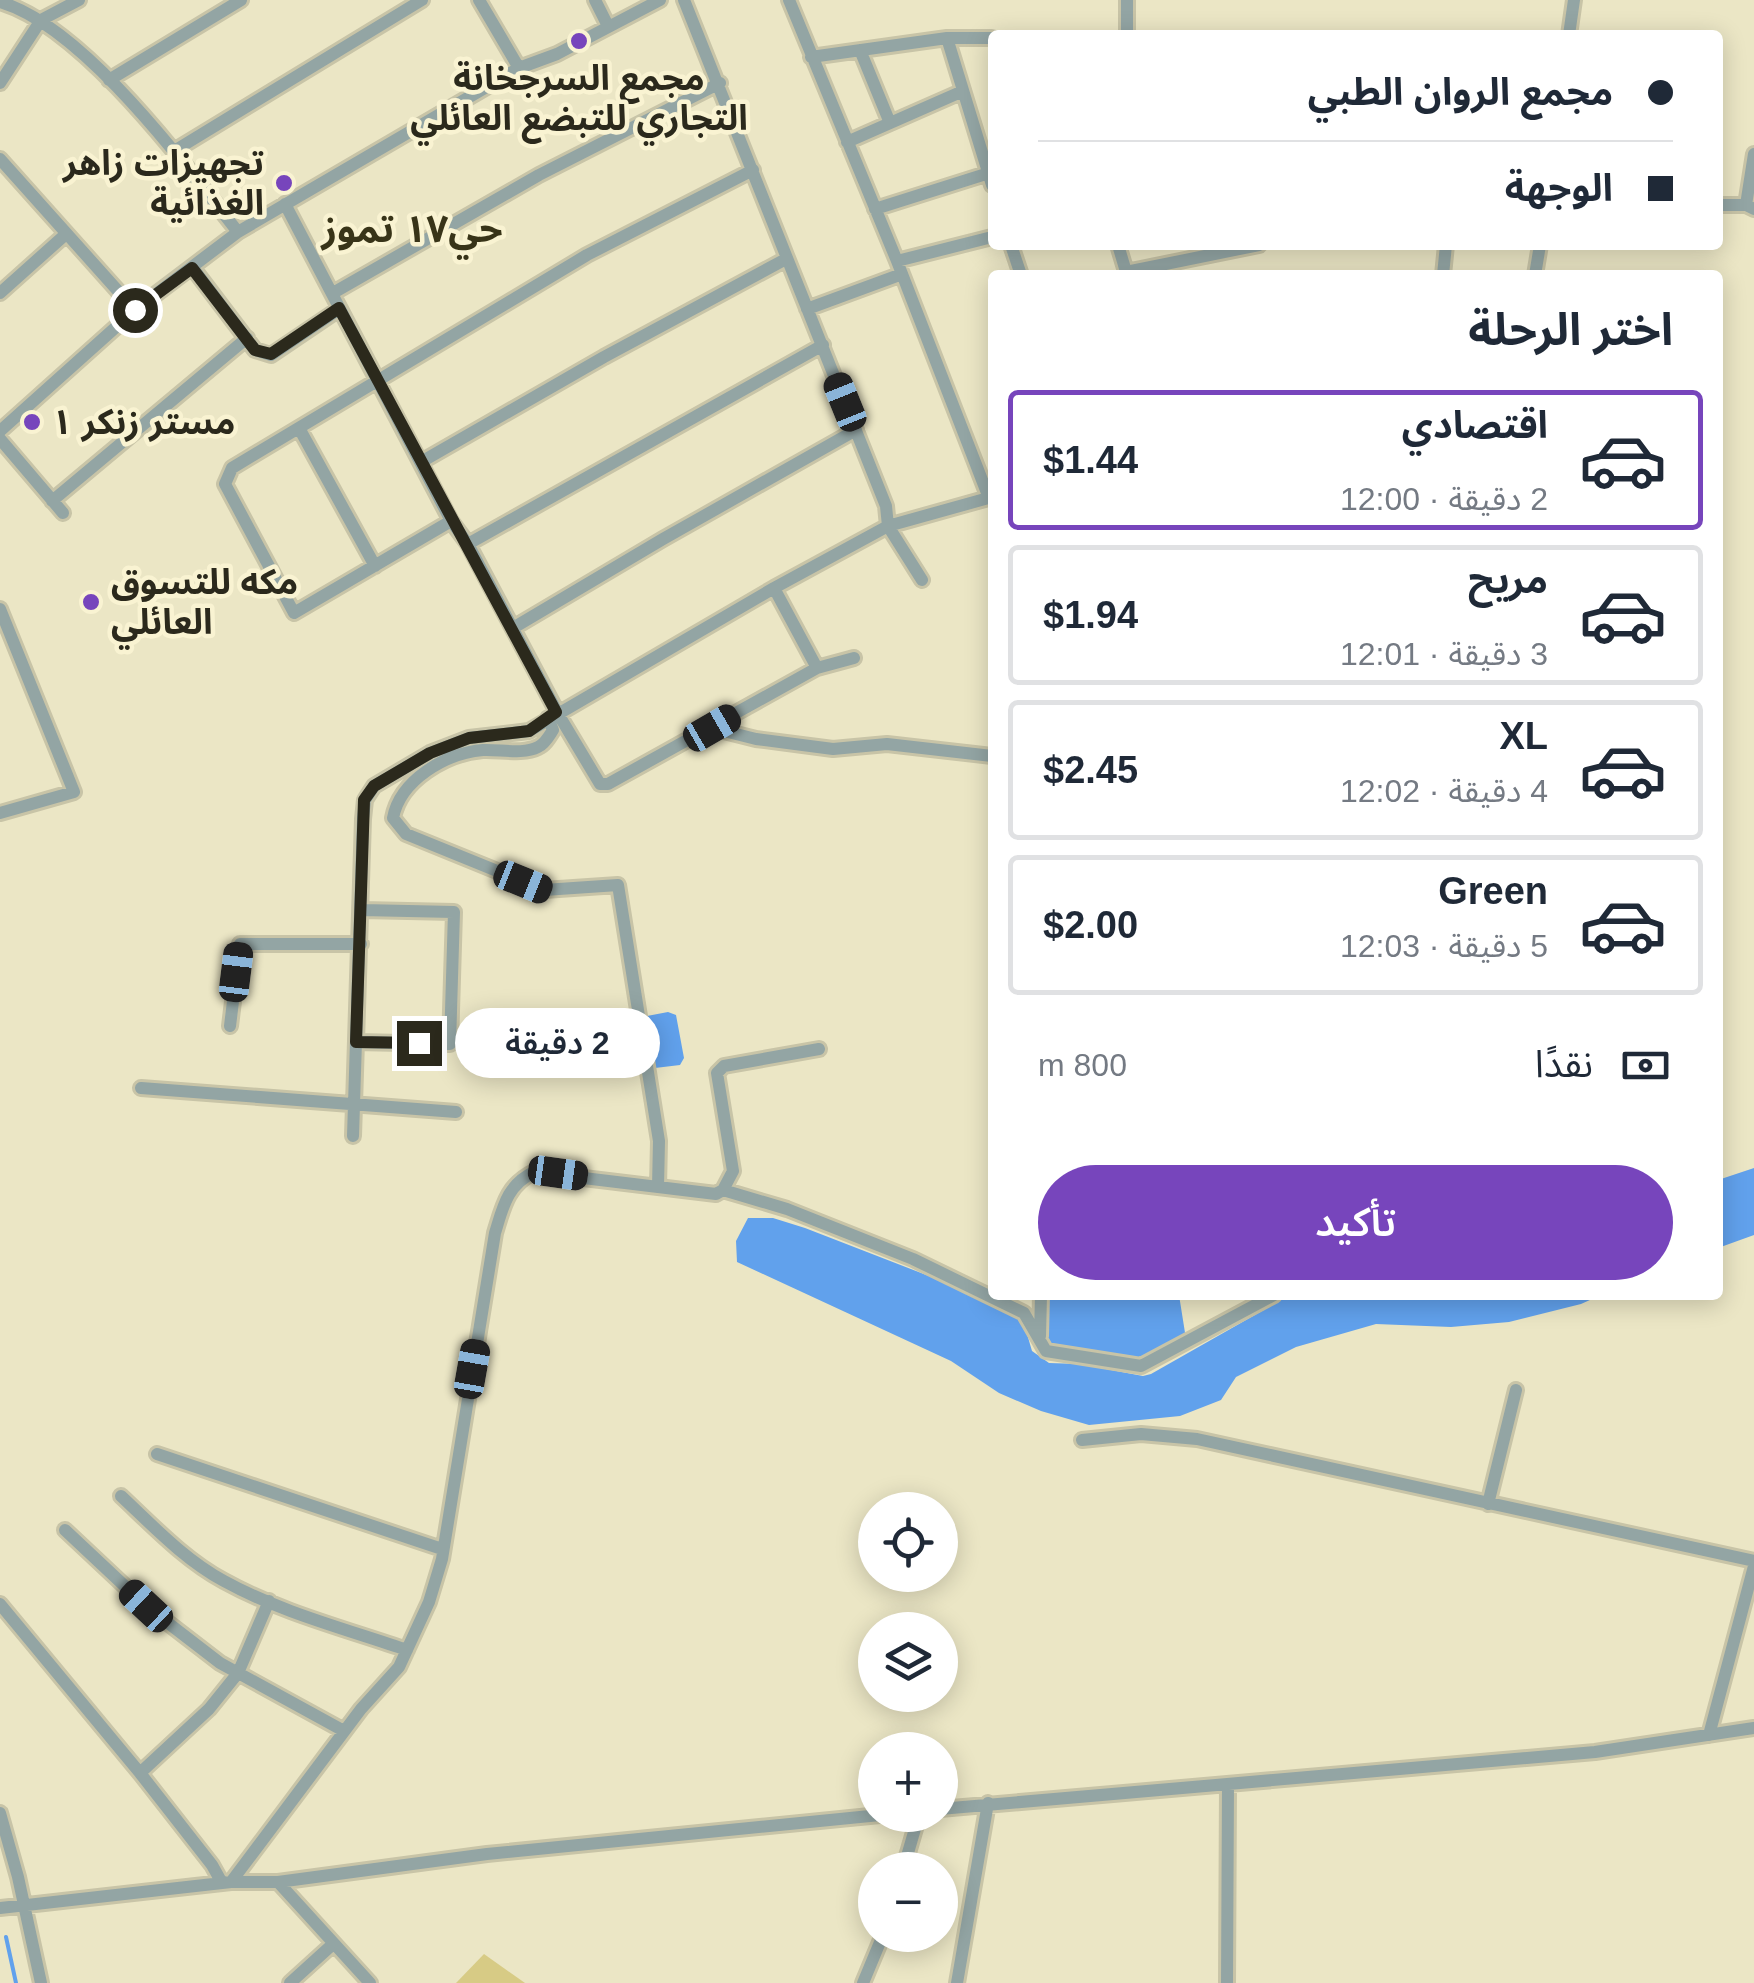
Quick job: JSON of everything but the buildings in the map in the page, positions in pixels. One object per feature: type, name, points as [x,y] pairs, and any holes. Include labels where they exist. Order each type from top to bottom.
[{"type":"street","points":[[0,83],[41,20],[80,0]]},
{"type":"street","points":[[109,80],[241,0]]},
{"type":"street","points":[[174,152],[422,0]]},
{"type":"street","points":[[480,0],[519,68]]},
{"type":"street","points":[[594,0],[608,26]]},
{"type":"street","points":[[0,432],[135,310],[238,232],[519,68],[558,54],[660,0]]},
{"type":"street","points":[[684,0],[886,506],[888,526],[922,580]]},
{"type":"street","points":[[789,0],[988,492]]},
{"type":"street","points":[[1127,0],[1127,30]]},
{"type":"street","points":[[1570,30],[1574,0]]},
{"type":"street","points":[[10,3],[41,20],[109,80],[238,232]]},
{"type":"street","points":[[812,56],[947,38],[988,38]]},
{"type":"street","points":[[947,38],[988,169]]},
{"type":"street","points":[[860,50],[890,123]]},
{"type":"street","points":[[333,293],[539,175],[720,84]]},
{"type":"street","points":[[847,142],[963,90]]},
{"type":"street","points":[[1723,205],[1750,207],[1754,154]]},
{"type":"street","points":[[0,160],[135,310]]},
{"type":"street","points":[[451,520],[298,612],[292,611],[225,484],[232,468],[380,382],[472,322],[587,255],[753,170]]},
{"type":"street","points":[[875,209],[988,180]]},
{"type":"street","points":[[284,204],[451,520],[513,628],[552,715],[600,784],[608,784],[816,668],[854,658]]},
{"type":"street","points":[[0,293],[66,234]]},
{"type":"street","points":[[807,309],[900,268],[988,237]]},
{"type":"street","points":[[1141,270],[1211,250]]},
{"type":"street","points":[[421,462],[604,357],[786,260]]},
{"type":"street","points":[[192,268],[255,350],[271,354],[339,308]]},
{"type":"street","points":[[52,501],[247,338]]},
{"type":"street","points":[[468,544],[822,345]]},
{"type":"street","points":[[299,428],[375,566]]},
{"type":"street","points":[[513,628],[856,430]]},
{"type":"street","points":[[0,439],[63,513]]},
{"type":"street","points":[[353,1136],[364,800],[374,786],[430,753],[469,738],[529,731],[888,526],[988,498]]},
{"type":"street","points":[[774,588],[816,668]]},
{"type":"street","points":[[0,610],[74,792],[0,813]]},
{"type":"street","points":[[552,715],[552,730],[535,749],[480,750],[460,754],[428,770],[406,790],[394,818],[406,834],[544,890],[618,884],[657,1128],[658,1186]]},
{"type":"street","points":[[712,728],[756,739],[833,749],[886,744],[988,756]]},
{"type":"street","points":[[356,1042],[450,1044],[454,912],[362,910]]},
{"type":"street","points":[[230,1026],[240,944],[362,944]]},
{"type":"street","points":[[227,1883],[344,1731],[399,1667],[438,1577],[495,1233],[508,1193],[521,1178],[534,1172],[716,1194],[723,1190],[733,1171],[717,1074],[724,1066],[819,1050]]},
{"type":"street","points":[[141,1088],[456,1112]]},
{"type":"street","points":[[723,1190],[787,1209],[929,1266],[988,1295]]},
{"type":"street","points":[[998,1300],[1030,1319],[1046,1350],[1141,1366],[1265,1300]]},
{"type":"street","points":[[1040,1344],[1041,1300]]},
{"type":"street","points":[[1488,1504],[1516,1390]]},
{"type":"street","points":[[1082,1440],[1141,1434],[1198,1439],[1754,1563],[1710,1735]]},
{"type":"street","points":[[157,1454],[442,1549]]},
{"type":"street","points":[[121,1496],[170,1542],[221,1580],[407,1650]]},
{"type":"street","points":[[65,1530],[146,1606],[220,1663],[344,1731]]},
{"type":"street","points":[[140,1773],[209,1708],[238,1673],[269,1601]]},
{"type":"street","points":[[0,1604],[227,1883]]},
{"type":"street","points":[[958,1807],[1595,1752],[1754,1728]]},
{"type":"street","points":[[1227,1983],[1228,1786]]},
{"type":"street","points":[[957,1983],[988,1803]]},
{"type":"street","points":[[0,1813],[40,1983]]},
{"type":"street","points":[[0,1908],[227,1883],[278,1882],[507,1852],[858,1817]]},
{"type":"street","points":[[278,1882],[370,1983]]},
{"type":"street","points":[[290,1983],[333,1944]]},
{"type":"street","points":[[863,1983],[877,1952]]},
{"type":"shaded area","points":[[484,1954],[525,1983],[456,1983]]},
{"type":"water","points":[[668,1012],[676,1015],[684,1058],[680,1065],[655,1068],[649,1062],[643,1021],[647,1016]]},
{"type":"water","points":[[1754,1168],[1754,1235],[1723,1246],[1723,1178]]},
{"type":"water","points":[[748,1218],[773,1218],[805,1228],[947,1283],[1015,1316],[1025,1327],[1032,1351],[1049,1363],[1079,1364],[1143,1376],[1281,1300],[1590,1300],[1509,1322],[1451,1327],[1376,1324],[1296,1347],[1236,1377],[1221,1400],[1180,1416],[1089,1425],[999,1393],[951,1361],[737,1262],[736,1241]]},
{"type":"water","points":[[1045,1300],[1180,1300],[1186,1339],[1141,1363],[1044,1344]]},
{"type":"waterway","points":[[6,1937],[16,1983]]},
{"type":"place","name":"مجمع السرجخانة التجاري للتبضع العائلي","points":[[579,41]]},
{"type":"place","name":"تجهيزات زاهر الغذائية","points":[[284,183]]},
{"type":"place","name":"مستر زنكر ١","points":[[32,422]]},
{"type":"place","name":"مكه للتسوق العائلي","points":[[91,602]]},
{"type":"district","name":"حي۱۷ تموز","points":[[412,229]]},
{"type":"route","points":[[135,310],[192,268],[255,350],[271,354],[339,308],[556,712],[529,731],[469,738],[430,753],[374,786],[364,800],[356,1042],[419,1043]]}]
